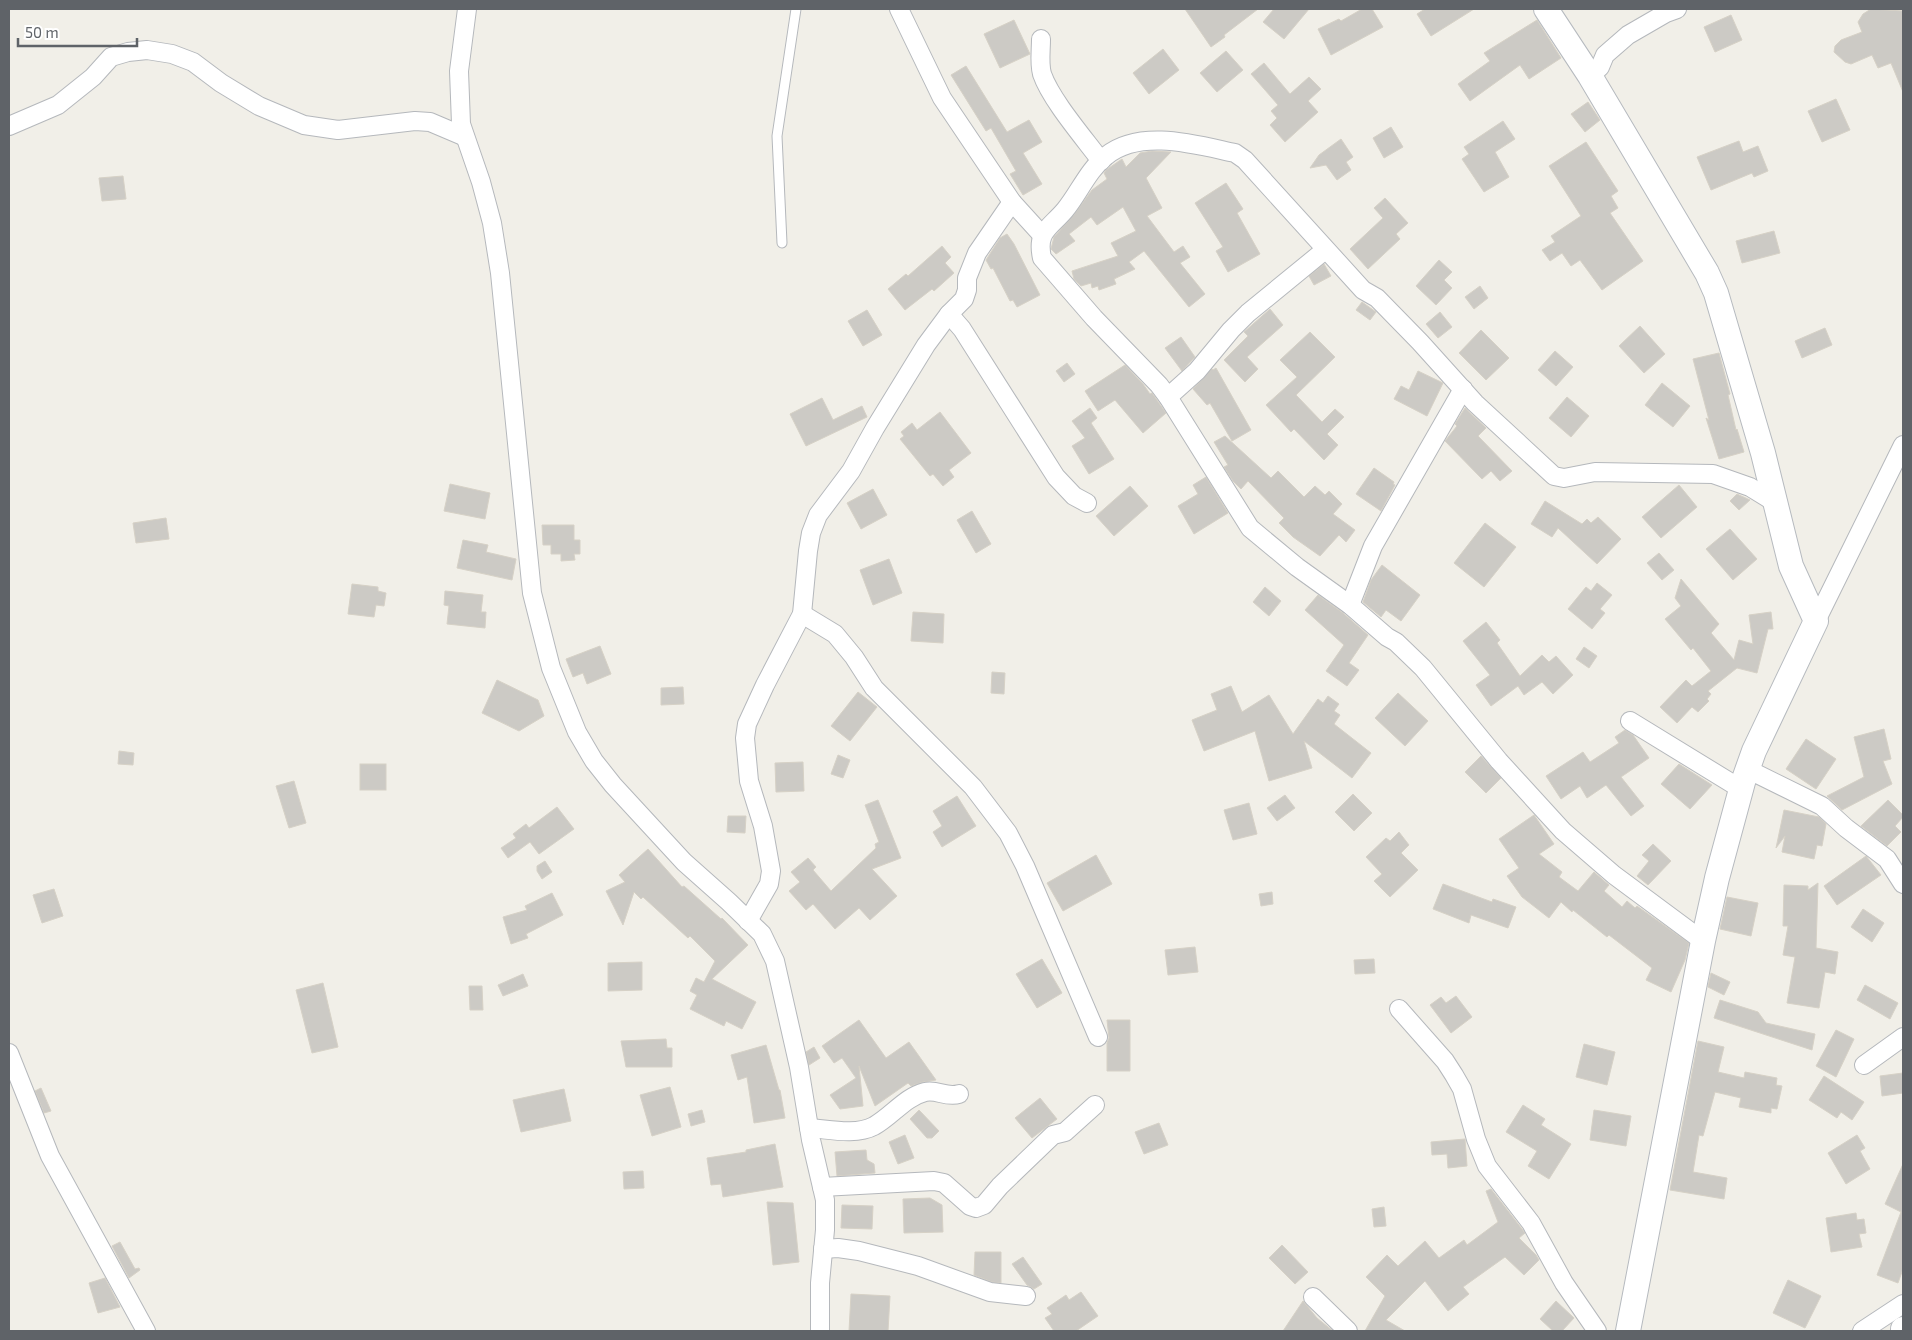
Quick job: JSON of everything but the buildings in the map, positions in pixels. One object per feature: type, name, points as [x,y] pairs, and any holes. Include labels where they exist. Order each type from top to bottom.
[{"type":"street","points":[[467,9],[459,71],[460,124],[481,182],[492,223],[500,273],[532,593],[551,668],[577,732],[594,761],[613,785],[684,862],[762,934],[770,948],[777,968],[799,1067],[808,1128],[825,1200],[820,1282],[820,1331]]},
{"type":"street","points":[[899,9],[942,98],[1012,202],[1042,235]]},
{"type":"street","points":[[1546,9],[1590,76],[1707,273],[1716,293],[1763,453],[1791,566],[1816,621]]},
{"type":"street","points":[[1590,76],[1600,67],[1605,55],[1628,35],[1666,13],[1677,9]]},
{"type":"street","points":[[1041,39],[1040,62],[1042,73],[1049,89],[1101,161]]},
{"type":"street","points":[[9,126],[58,105],[93,77],[111,57],[128,52],[146,50],[172,54],[193,62],[221,83],[259,106],[304,125],[338,130],[415,121],[430,122],[463,136]]},
{"type":"street","points":[[1703,941],[1614,875],[1563,831],[1499,761],[1412,656],[1350,605],[1250,528],[1159,385],[1094,318],[1042,258],[1040,250],[1042,235],[1066,209],[1101,161],[1119,148],[1154,140],[1235,153],[1245,160],[1363,290],[1377,298],[1475,403],[1554,476],[1564,478],[1595,472],[1713,474],[1750,487],[1776,503]]},
{"type":"street","points":[[748,921],[770,884],[771,871],[763,826],[749,781],[745,738],[747,724],[802,614],[811,533],[818,515],[851,471],[926,345],[949,314],[964,299],[967,290],[967,278],[977,253],[1012,202]]},
{"type":"street","points":[[1168,397],[1196,371],[1248,313],[1325,250]]},
{"type":"street","points":[[949,314],[962,329],[1056,477],[1074,496],[1087,503]]},
{"type":"street","points":[[1350,605],[1374,546],[1463,389]]},
{"type":"street","points":[[1628,1331],[1703,941],[1717,878],[1744,779],[1754,751],[1816,621],[1903,446]]},
{"type":"street","points":[[802,614],[835,634],[854,657],[874,688],[973,787],[1008,833],[1025,866],[1098,1036]]},
{"type":"street","points":[[1630,721],[1744,779],[1822,806],[1846,828],[1887,859],[1903,884]]},
{"type":"street","points":[[1399,1010],[1445,1061],[1454,1075],[1462,1089],[1476,1139],[1486,1166],[1532,1223],[1564,1283],[1598,1331]]},
{"type":"street","points":[[1864,1065],[1903,1037]]},
{"type":"street","points":[[9,1053],[50,1156],[146,1331]]},
{"type":"street","points":[[808,1128],[859,1130],[873,1126],[911,1098],[927,1091],[951,1097],[959,1094]]},
{"type":"street","points":[[822,1187],[944,1182],[970,1206],[976,1208],[984,1205],[1000,1186],[1053,1135],[1065,1132],[1095,1105]]},
{"type":"street","points":[[823,1249],[838,1248],[859,1251],[918,1266],[990,1292],[1026,1296]]},
{"type":"street","points":[[1313,1297],[1348,1331]]},
{"type":"street","points":[[1862,1331],[1903,1304]]},
{"type":"lane","points":[[782,243],[777,136],[796,9]]}]
